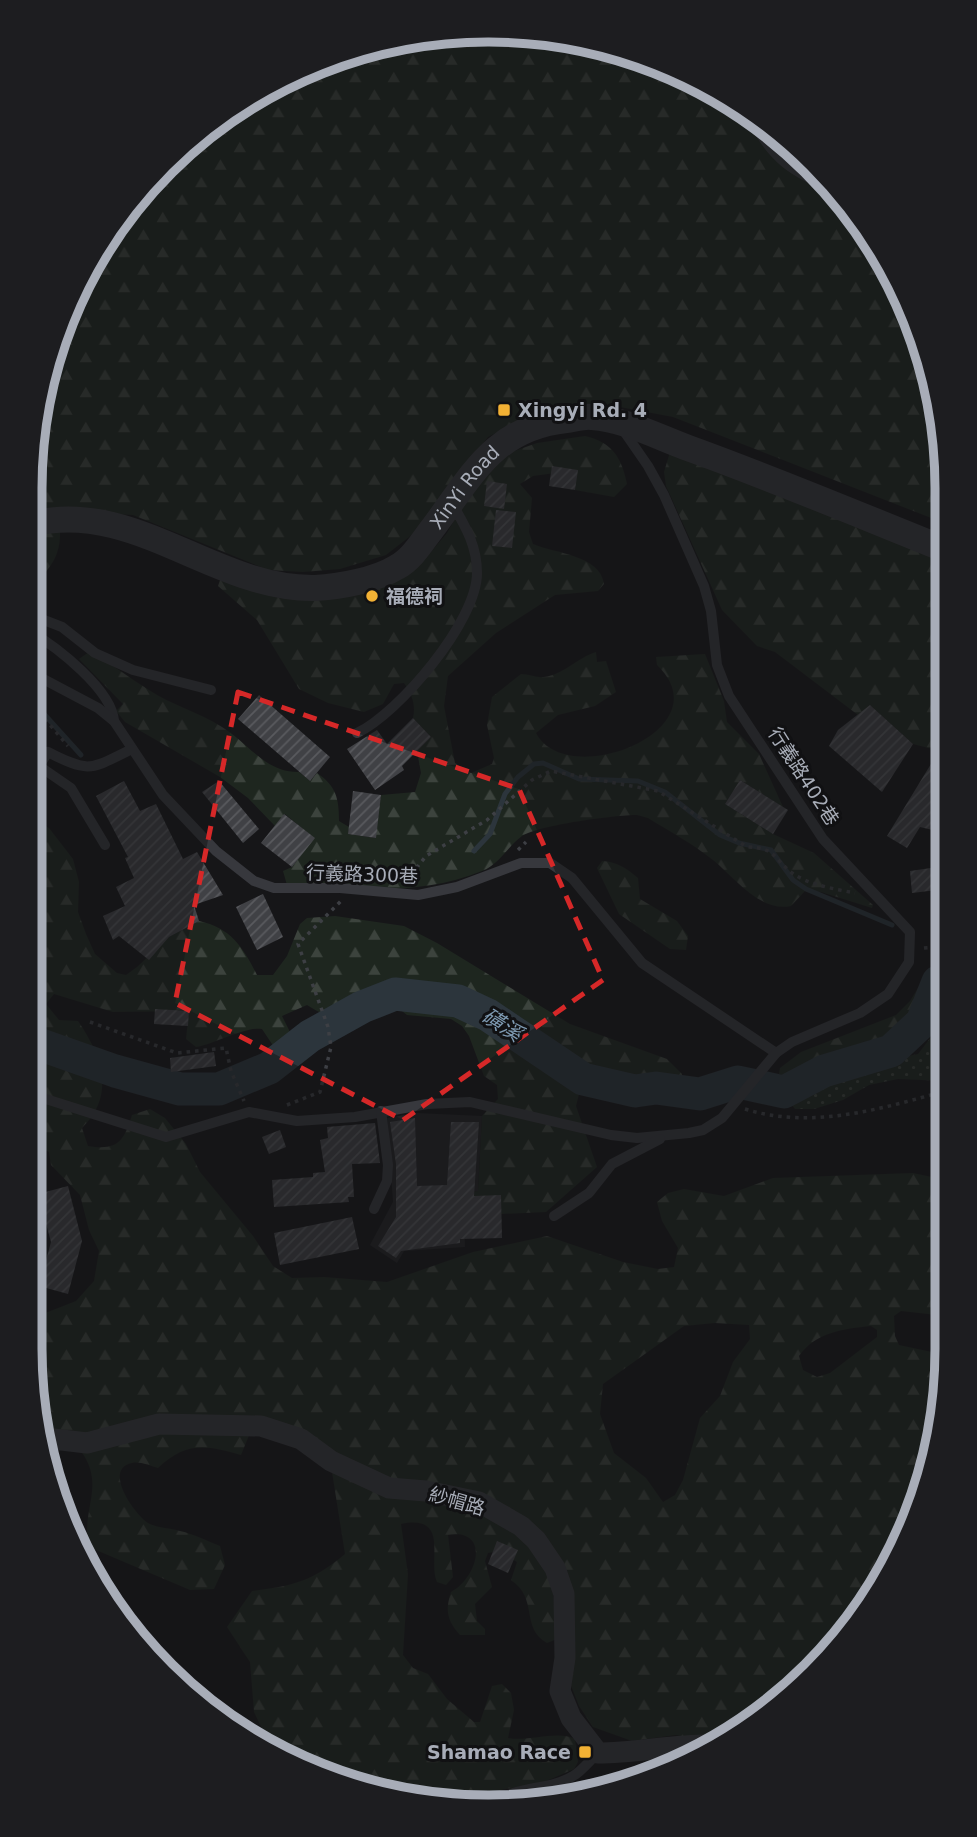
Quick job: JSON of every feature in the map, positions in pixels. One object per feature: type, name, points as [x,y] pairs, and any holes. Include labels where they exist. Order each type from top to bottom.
[{"type":"street","name":"XinYi Road","points":[[42,521],[50,519],[102,522],[143,533],[246,576],[281,587],[317,588],[360,580],[397,568],[415,552],[486,455],[503,440],[552,421],[591,417],[617,422],[740,467],[935,545]]},
{"type":"street","name":"紗帽路","points":[[52,1439],[87,1443],[159,1424],[261,1426],[301,1439],[331,1461],[389,1488],[426,1491],[479,1502],[521,1526],[536,1540],[555,1568],[560,1581],[564,1594],[565,1658],[560,1691],[571,1718],[597,1753]]},
{"type":"street","points":[[597,1753],[635,1753],[693,1745]]},
{"type":"lane","points":[[759,134],[795,173],[810,179]]},
{"type":"lane","name":"行義路402巷","points":[[617,422],[648,466],[704,586],[711,611],[717,665],[729,696],[823,839],[910,932],[911,950]]},
{"type":"lane","points":[[357,733],[373,726],[423,674],[453,633],[475,592],[474,542],[452,503]]},
{"type":"lane","points":[[42,619],[62,627],[95,653],[133,670],[211,690]]},
{"type":"lane","name":"行義路300巷","points":[[42,640],[85,675],[113,706],[114,720]]},
{"type":"lane","name":"行義路300巷","points":[[42,678],[88,702],[114,720],[163,795],[216,850],[254,881],[274,888],[353,889],[399,895],[445,890],[521,863],[550,863],[572,878],[620,939],[660,978],[776,1053]]},
{"type":"lane","points":[[42,761],[48,752],[76,766],[89,768],[132,749]]},
{"type":"lane","points":[[42,768],[71,788],[105,845]]},
{"type":"lane","points":[[42,1098],[166,1137],[249,1112],[260,1117],[297,1121],[355,1117],[381,1111],[470,1102],[611,1135],[662,1138],[703,1130],[722,1118],[776,1053],[877,1003],[904,973],[911,950]]},
{"type":"lane","points":[[374,1209],[387,1181],[388,1165],[381,1111]]},
{"type":"lane","points":[[554,1216],[589,1193],[612,1164],[662,1138]]},
{"type":"lane","points":[[507,1794],[543,1788],[573,1776],[597,1753]]},
{"type":"path","points":[[42,717],[89,768]]},
{"type":"path","points":[[399,895],[410,875],[426,856],[487,820],[532,780],[551,771],[658,791],[747,848],[764,848],[777,855],[792,872],[810,883],[854,893],[871,890]]},
{"type":"path","points":[[260,1117],[320,1091],[331,1047],[328,1027],[298,944],[353,889]]},
{"type":"path","points":[[911,950],[935,947]]},
{"type":"path","points":[[90,1022],[177,1053],[226,1048],[231,1071],[249,1112]]},
{"type":"path","points":[[764,1115],[796,1119],[890,1107],[935,1094]]},
{"type":"highlighted area","points":[[238,692],[519,789],[603,980],[403,1120],[175,1003]]},
{"type":"shaded area","points":[[416,1113],[482,1116],[478,1191],[463,1193],[465,1247],[404,1251],[397,1263],[370,1245],[393,1202],[387,1118]]},
{"type":"green space","points":[[459,43],[547,46],[604,57],[632,66],[712,102],[737,117],[783,153],[843,217],[860,240],[889,291],[920,373],[934,459],[935,519],[673,417],[620,407],[568,404],[536,412],[488,437],[418,530],[386,555],[340,569],[303,572],[268,570],[133,515],[42,512],[46,430],[57,373],[88,291],[117,240],[153,194],[217,134],[240,117],[291,88],[373,57]]},
{"type":"green space","points":[[585,436],[602,442],[619,459],[627,484],[614,497],[575,490],[577,470],[533,476],[520,484],[532,498],[529,532],[533,544],[586,561],[601,574],[604,584],[598,591],[555,595],[496,633],[448,676],[444,706],[455,763],[471,773],[492,764],[494,758],[487,725],[492,697],[521,674],[551,676],[596,652],[597,662],[606,661],[616,692],[595,706],[558,715],[536,733],[553,750],[578,756],[606,755],[634,746],[657,731],[671,711],[673,689],[657,665],[656,657],[705,654],[724,701],[727,722],[759,754],[783,807],[740,780],[725,804],[773,834],[814,853],[873,905],[872,908],[821,892],[805,891],[791,906],[769,904],[748,892],[697,849],[648,818],[637,815],[578,821],[531,832],[517,840],[488,868],[434,885],[362,889],[287,885],[283,871],[292,867],[314,838],[285,814],[275,826],[248,798],[220,777],[125,722],[116,711],[123,704],[79,659],[89,652],[97,656],[158,695],[222,727],[277,768],[299,772],[310,781],[317,773],[335,793],[339,821],[349,827],[348,834],[375,838],[381,795],[415,792],[421,773],[417,751],[431,737],[413,718],[414,704],[407,687],[404,683],[394,684],[383,704],[364,712],[328,703],[299,689],[257,620],[218,586],[221,577],[288,593],[430,553],[447,533],[464,502],[506,454],[537,443]]},
{"type":"green space","points":[[670,452],[935,557],[935,750],[913,744],[870,705],[858,715],[775,652],[757,646],[722,610],[666,486],[664,472]]},
{"type":"green space","points":[[42,529],[60,531],[56,555],[43,575]]},
{"type":"green space","points":[[42,824],[49,828],[73,859],[79,882],[78,912],[86,934],[95,954],[117,973],[126,975],[169,937],[199,921],[220,928],[235,940],[257,975],[273,975],[287,956],[300,924],[307,918],[335,916],[404,926],[437,943],[570,1024],[667,1059],[682,1074],[678,1088],[610,1095],[583,1091],[579,1094],[576,1106],[597,1167],[546,1212],[501,1214],[468,1196],[467,1192],[478,1191],[482,1116],[498,1099],[497,1085],[484,1076],[469,1036],[462,1026],[451,1019],[407,1015],[393,1004],[350,1018],[341,1018],[321,1013],[307,1005],[282,1016],[297,1046],[292,1056],[282,1059],[262,1029],[248,1030],[196,1047],[186,1039],[189,1011],[113,1012],[54,994],[46,1004],[59,1020],[78,1021],[94,1048],[102,1075],[99,1102],[82,1128],[88,1146],[113,1145],[126,1132],[132,1115],[150,1109],[165,1118],[186,1144],[200,1172],[253,1236],[273,1266],[292,1278],[324,1277],[387,1282],[473,1252],[547,1236],[623,1262],[658,1269],[674,1267],[678,1248],[662,1221],[657,1202],[668,1193],[684,1189],[724,1196],[773,1178],[913,1173],[935,1178],[935,1315],[901,1311],[894,1316],[895,1336],[899,1345],[935,1353],[931,1407],[920,1464],[889,1546],[860,1597],[804,1664],[760,1703],[698,1742],[697,1739],[676,1735],[632,1741],[593,1727],[579,1706],[570,1683],[571,1650],[534,1529],[391,1481],[252,1428],[241,1455],[218,1449],[188,1449],[168,1459],[158,1468],[132,1463],[124,1467],[120,1474],[120,1483],[129,1502],[148,1523],[190,1534],[220,1546],[225,1565],[214,1589],[190,1590],[89,1547],[87,1534],[92,1475],[80,1450],[54,1449],[43,1378],[42,1314],[76,1301],[94,1281],[99,1251],[89,1230],[80,1195],[51,1165],[49,1152],[42,1148]],"holes":[[[715,1323],[749,1325],[750,1339],[733,1362],[720,1396],[700,1418],[683,1480],[675,1495],[663,1502],[646,1478],[614,1453],[600,1414],[603,1384],[684,1326]],[[871,1326],[877,1330],[877,1337],[830,1373],[817,1377],[803,1370],[799,1356],[822,1337],[840,1330]]]},
{"type":"green space","points":[[602,861],[622,866],[638,878],[640,899],[677,921],[688,936],[686,950],[670,949],[619,914],[597,868]]},
{"type":"green space","points":[[935,966],[935,1008],[889,1060],[873,1067],[817,1071],[791,1079],[779,1074],[780,1068],[801,1052],[896,1015],[910,1001],[929,970]]},
{"type":"green space","points":[[935,1035],[935,1081],[898,1079],[869,1085],[843,1100],[814,1109],[795,1109],[791,1104],[842,1070],[873,1067],[889,1060],[918,1054]]},
{"type":"green space","points":[[332,1472],[452,1501],[481,1512],[508,1527],[530,1546],[546,1570],[552,1587],[557,1639],[547,1643],[534,1630],[525,1596],[511,1580],[517,1562],[499,1551],[488,1553],[485,1561],[492,1587],[475,1604],[477,1621],[485,1629],[485,1635],[460,1635],[448,1615],[448,1604],[451,1592],[468,1576],[473,1566],[475,1546],[470,1539],[462,1535],[448,1535],[453,1577],[446,1585],[437,1582],[432,1532],[426,1526],[416,1523],[401,1524],[408,1574],[403,1655],[413,1668],[428,1674],[447,1699],[474,1722],[480,1722],[492,1686],[502,1684],[511,1693],[514,1710],[508,1738],[560,1736],[575,1739],[578,1762],[574,1769],[544,1782],[501,1790],[497,1795],[430,1791],[398,1785],[390,1780],[373,1780],[345,1771],[265,1735],[254,1712],[250,1662],[227,1627],[252,1591],[302,1581],[345,1554]]},
{"type":"building","points":[[552,466],[578,470],[575,490],[549,486]]},
{"type":"building","points":[[487,481],[507,484],[504,509],[484,506]]},
{"type":"building","points":[[496,510],[516,512],[512,548],[492,546]]},
{"type":"building","points":[[259,695],[330,757],[310,781],[238,719]]},
{"type":"building","points":[[870,705],[913,744],[882,792],[829,746],[838,730]]},
{"type":"building","points":[[413,718],[431,737],[402,766],[404,770],[375,790],[347,749],[377,730],[387,744]]},
{"type":"building","points":[[935,760],[935,831],[920,827],[907,848],[887,836]]},
{"type":"building","points":[[740,780],[788,810],[773,834],[725,804]]},
{"type":"building","points":[[124,781],[140,811],[156,804],[183,859],[197,852],[223,895],[194,905],[199,921],[169,937],[149,960],[119,936],[113,940],[103,916],[125,906],[116,887],[134,878],[125,858],[128,857],[96,796]]},
{"type":"building","points":[[219,781],[259,829],[243,843],[202,792]]},
{"type":"building","points":[[353,791],[381,795],[376,838],[348,834]]},
{"type":"building","points":[[284,814],[315,838],[292,867],[261,843]]},
{"type":"building","points":[[935,867],[935,890],[912,893],[910,871]]},
{"type":"building","points":[[263,894],[283,937],[257,950],[236,907]]},
{"type":"building","points":[[155,1009],[189,1011],[188,1026],[154,1024]]},
{"type":"building","points":[[214,1052],[216,1066],[171,1072],[170,1058]]},
{"type":"building","points":[[415,1118],[417,1186],[447,1185],[451,1122],[479,1122],[474,1196],[501,1195],[502,1238],[460,1239],[460,1243],[401,1251],[396,1258],[378,1246],[396,1217],[396,1164],[390,1122]]},
{"type":"building","points":[[375,1123],[380,1163],[352,1164],[354,1197],[348,1197],[349,1202],[274,1207],[272,1180],[313,1177],[313,1173],[325,1172],[320,1140],[328,1138],[327,1127]]},
{"type":"building","points":[[280,1130],[286,1147],[269,1154],[262,1137]]},
{"type":"building","points":[[68,1186],[82,1241],[68,1294],[42,1287],[42,1275],[51,1242],[42,1209],[42,1193]]},
{"type":"building","points":[[352,1217],[359,1249],[280,1265],[274,1233]]},
{"type":"building","points":[[497,1541],[518,1550],[508,1573],[488,1564]]},
{"type":"waterway","points":[[42,713],[81,755]]},
{"type":"waterway","points":[[474,851],[490,834],[505,794],[518,777],[534,764],[543,763],[579,779],[638,781],[665,792],[720,835],[739,843],[771,850],[793,880],[806,889],[892,925]]},
{"type":"waterway","name":"磺溪","points":[[42,1045],[115,1071],[180,1089],[219,1089],[269,1068],[310,1036],[362,1007],[395,994],[458,1001],[488,1015],[583,1079],[635,1091],[656,1088],[700,1094],[738,1082],[784,1092],[824,1071],[891,1051],[922,1022],[935,990]]},
{"type":"place","name":"Xingyi Rd. 4","points":[[504,410]]},
{"type":"place","name":"福德祠","points":[[372,596]]},
{"type":"place","name":"Shamao Race","points":[[585,1752]]}]
